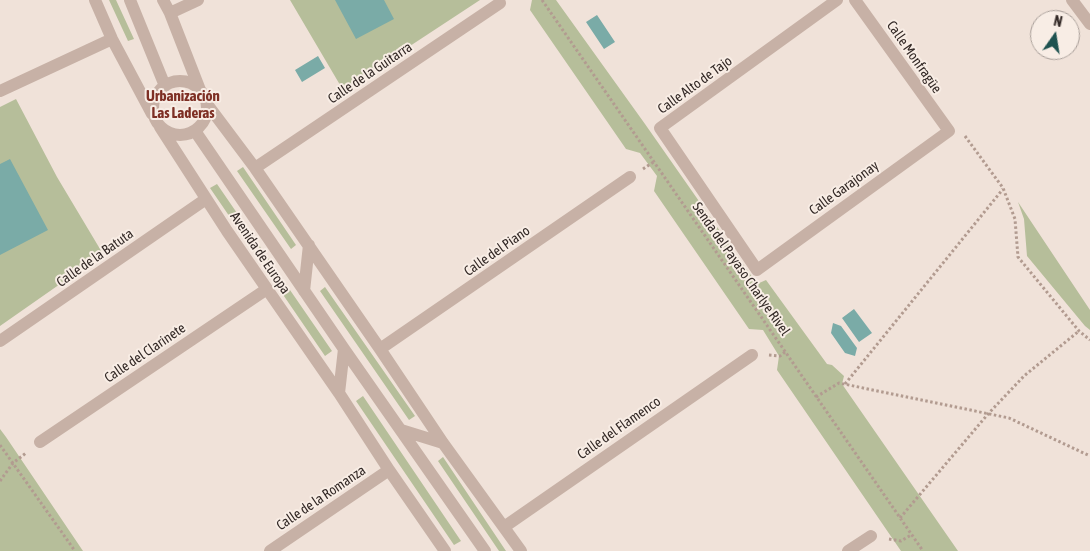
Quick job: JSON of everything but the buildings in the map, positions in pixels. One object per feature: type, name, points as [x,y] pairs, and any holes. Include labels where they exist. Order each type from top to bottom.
[{"type":"street","name":"Avenida de Europa","points":[[95,0],[112,40],[158,123],[206,199],[267,290],[340,393],[389,470],[445,551]]},
{"type":"street","points":[[130,0],[165,86]]},
{"type":"street","points":[[163,0],[170,13],[200,90],[205,97],[207,112],[202,125],[186,135],[175,135],[168,132],[158,123],[153,112],[153,104],[155,96],[165,86],[180,81],[194,85],[200,90]]},
{"type":"street","points":[[170,13],[198,0]]},
{"type":"street","name":"Calle Alto de Tajo","points":[[757,270],[660,128],[837,0]]},
{"type":"street","name":"Calle Monfragüe","points":[[855,0],[949,131]]},
{"type":"street","points":[[1072,0],[1090,24]]},
{"type":"street","name":"Calle de la Guitarra","points":[[255,168],[500,3]]},
{"type":"street","points":[[0,90],[112,40]]},
{"type":"street","points":[[207,104],[255,168],[444,443],[521,551]]},
{"type":"street","name":"Avenida de Europa","points":[[195,131],[344,349],[486,551]]},
{"type":"street","name":"Calle Garajonay","points":[[757,270],[949,131]]},
{"type":"street","name":"Calle del Piano","points":[[380,349],[630,177]]},
{"type":"street","name":"Calle de la Batuta","points":[[0,341],[206,199]]},
{"type":"street","name":"Avenida de Europa","points":[[304,291],[309,245]]},
{"type":"street","name":"Calle del Clarinete","points":[[40,442],[267,290]]},
{"type":"street","points":[[340,393],[344,349]]},
{"type":"street","name":"Calle del Flamenco","points":[[504,527],[752,355]]},
{"type":"street","points":[[401,430],[444,443]]},
{"type":"street","name":"Calle de la Romanza","points":[[270,551],[389,470]]},
{"type":"street","points":[[848,551],[871,536]]},
{"type":"path","name":"Senda del Payaso Charlye Rivel","points":[[542,0],[923,551]]},
{"type":"path","points":[[949,131],[963,133],[1003,188],[1015,219],[1018,257],[1078,331],[1090,340]]},
{"type":"path","points":[[630,177],[674,148]]},
{"type":"path","points":[[845,384],[1003,188]]},
{"type":"path","points":[[900,518],[988,414],[1024,376],[1078,331]]},
{"type":"path","points":[[816,397],[839,383],[1009,418],[1090,456]]},
{"type":"path","points":[[0,481],[13,463],[40,442]]},
{"type":"path","points":[[0,445],[75,551]]},
{"type":"path","points":[[871,536],[901,541],[911,535]]},
{"type":"green space","points":[[109,0],[116,0],[134,39],[128,41]]},
{"type":"green space","points":[[290,0],[480,0],[343,90]]},
{"type":"green space","points":[[532,0],[556,0],[757,284],[766,280],[827,364],[832,365],[844,376],[842,384],[958,551],[901,551],[777,370],[779,356],[763,330],[749,329],[654,191],[657,176],[640,153],[626,149],[530,10]]},
{"type":"green space","points":[[16,99],[57,177],[103,254],[0,326],[0,107]]},
{"type":"green space","points":[[243,167],[296,245],[291,249],[237,171]]},
{"type":"green space","points":[[217,184],[332,351],[325,356],[210,188]]},
{"type":"green space","points":[[1018,202],[1090,310],[1090,330],[1027,256],[1024,219]]},
{"type":"green space","points":[[325,287],[415,416],[409,420],[320,291]]},
{"type":"green space","points":[[363,396],[461,541],[454,545],[356,401]]},
{"type":"green space","points":[[0,429],[6,437],[83,551],[0,551]]},
{"type":"green space","points":[[443,457],[506,551],[499,551],[438,461]]},
{"type":"water","points":[[335,0],[384,0],[394,19],[356,39]]},
{"type":"water","points":[[597,15],[615,42],[604,49],[586,22]]},
{"type":"water","points":[[318,56],[325,68],[302,82],[295,70]]},
{"type":"water","points":[[10,159],[48,230],[0,255],[0,164]]},
{"type":"water","points":[[854,309],[872,333],[859,342],[842,318]]},
{"type":"water","points":[[833,323],[841,326],[857,348],[855,356],[845,353],[831,333]]},
{"type":"district","name":"Urbanización Las Laderas","points":[[183,104]]}]
